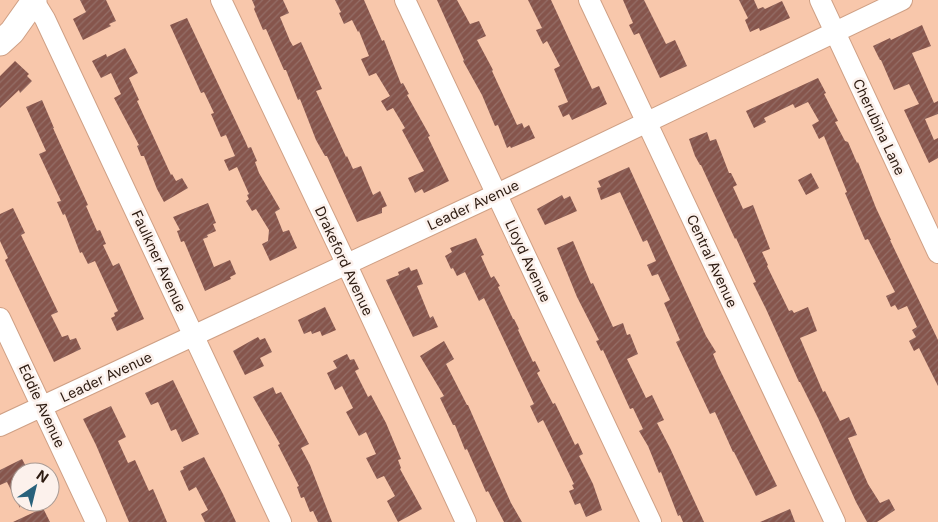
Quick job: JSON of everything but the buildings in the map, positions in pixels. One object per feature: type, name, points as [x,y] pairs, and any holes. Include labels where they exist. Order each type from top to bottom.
[{"type":"main road","points":[[0,19],[18,14],[35,1]]},
{"type":"main road","points":[[0,43],[12,32],[35,1]]},
{"type":"street","name":"Drakeford Avenue","points":[[221,0],[466,522]]},
{"type":"street","name":"Lloyd Avenue","points":[[405,0],[651,522]]},
{"type":"street","name":"Central Avenue","points":[[589,0],[835,522]]},
{"type":"street","name":"Cherubina Lane","points":[[820,0],[938,253]]},
{"type":"street","name":"Leader Avenue","points":[[0,426],[497,194],[902,0]]},
{"type":"street","name":"Faulkner Avenue","points":[[35,1],[281,522]]},
{"type":"street","name":"Eddie Avenue","points":[[0,318],[96,522]]}]
